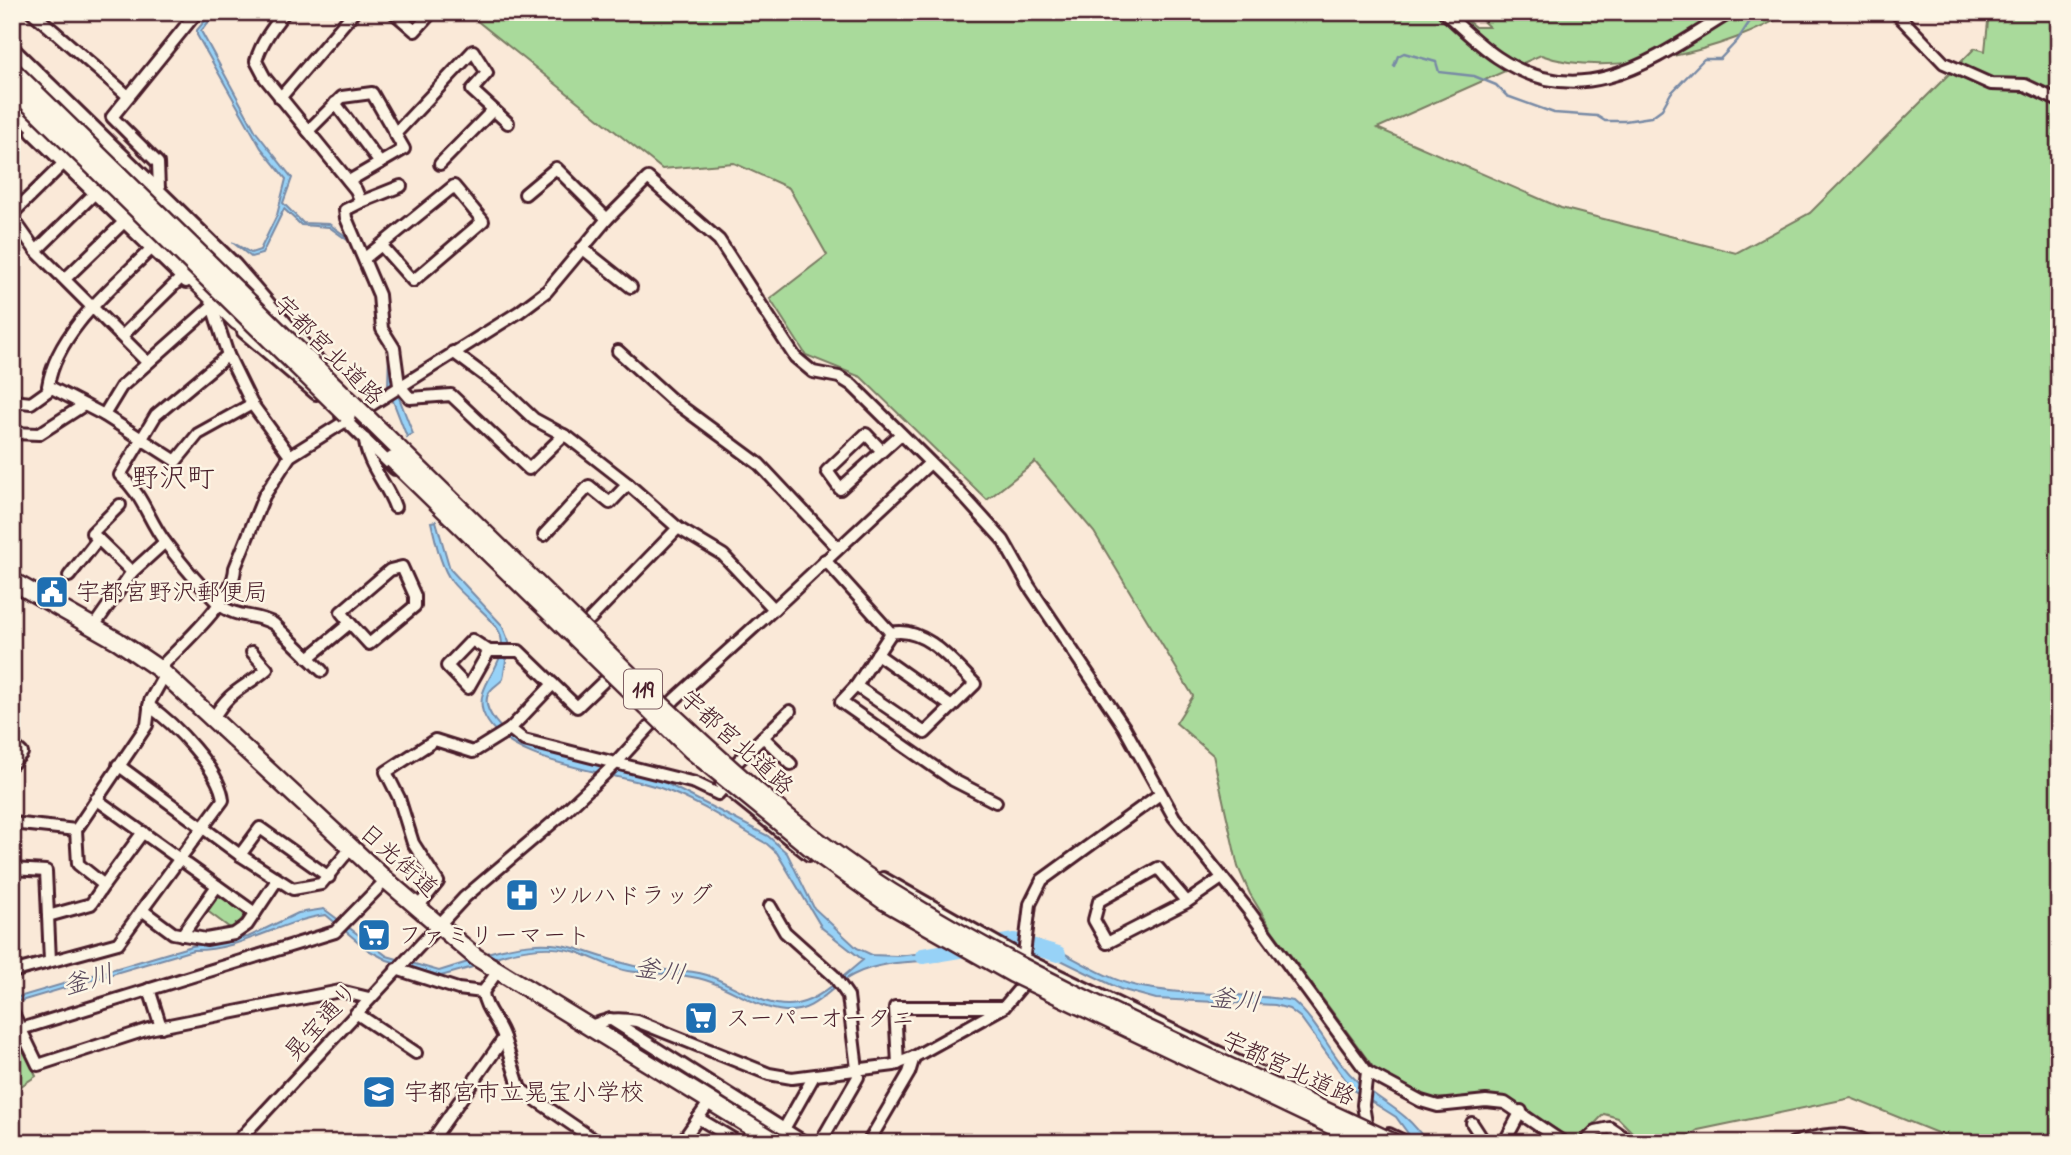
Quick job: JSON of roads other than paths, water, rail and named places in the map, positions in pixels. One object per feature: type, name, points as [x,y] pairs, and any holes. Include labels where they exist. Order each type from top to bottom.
[{"type":"highway","points":[[12,55],[294,337],[324,377]]},
{"type":"highway","name":"宇都宮北道路","points":[[12,70],[700,742],[828,848],[919,909],[1018,964],[1394,1143]]},
{"type":"highway","name":"宇都宮北道路","points":[[12,87],[691,750],[821,858],[884,901],[1013,974],[1368,1143]]},
{"type":"highway","points":[[12,103],[237,321],[279,349]]},
{"type":"highway","name":"日光街道","points":[[12,581],[94,626],[162,672],[386,880],[480,960],[710,1101],[781,1136]]},
{"type":"street","points":[[32,12],[127,95]]},
{"type":"street","points":[[159,189],[158,163],[112,117],[127,95],[197,12]]},
{"type":"street","points":[[285,12],[268,34],[264,49],[256,61],[280,98],[349,181],[361,202]]},
{"type":"street","points":[[280,98],[354,12]]},
{"type":"street","points":[[393,12],[415,31],[432,12]]},
{"type":"street","points":[[1444,12],[1498,58],[1539,76],[1587,83],[1638,69],[1731,12]]},
{"type":"street","points":[[1895,12],[1944,63],[1991,83],[2025,85],[2059,100]]},
{"type":"street","points":[[12,47],[235,264],[363,409],[668,705],[769,797],[860,865],[1026,956],[1408,1143]]},
{"type":"street","points":[[395,134],[473,51],[487,74],[472,90],[508,123]]},
{"type":"street","points":[[308,131],[342,97],[372,93],[404,149],[349,181]]},
{"type":"street","points":[[335,103],[380,163]]},
{"type":"street","points":[[440,164],[493,110]]},
{"type":"street","points":[[12,113],[150,250],[346,420],[652,722],[790,842],[859,890],[1021,983],[1356,1143]]},
{"type":"street","points":[[63,164],[12,216],[36,251],[147,362]]},
{"type":"street","points":[[525,194],[556,168],[607,219]]},
{"type":"street","points":[[104,885],[78,864],[76,830],[147,724],[149,706],[162,672],[219,604],[235,577],[235,568],[264,496],[290,456],[519,312],[547,291],[607,219],[648,178],[719,240],[795,357],[813,372],[839,377],[852,385],[957,488],[1003,540],[1029,586],[1124,727],[1160,794],[1367,1077],[1430,1104],[1450,1106],[1496,1101],[1521,1111],[1564,1143]]},
{"type":"street","points":[[401,186],[345,210],[379,295],[382,329],[394,348],[399,385],[410,398],[452,395],[529,469],[564,435]]},
{"type":"street","points":[[365,258],[381,245],[454,186],[483,220],[413,281],[381,245]]},
{"type":"street","points":[[36,251],[94,194]]},
{"type":"street","points":[[65,279],[123,223]]},
{"type":"street","points":[[582,248],[631,287]]},
{"type":"street","points":[[150,250],[71,333],[50,373],[48,386],[142,437],[176,461],[198,434],[252,404]]},
{"type":"street","points":[[122,336],[181,278]]},
{"type":"street","points":[[212,306],[228,355],[252,404],[290,456]]},
{"type":"street","points":[[104,415],[121,387],[212,306]]},
{"type":"street","points":[[618,351],[671,399],[759,464],[838,548]]},
{"type":"street","points":[[453,352],[534,419],[564,435],[628,484],[678,528],[723,555],[774,608]]},
{"type":"street","points":[[228,355],[156,415],[120,475],[136,489],[164,542],[219,604],[249,618],[267,619],[321,671]]},
{"type":"street","points":[[12,401],[31,403],[52,388]]},
{"type":"street","points":[[12,433],[40,434],[84,405]]},
{"type":"street","points":[[882,451],[866,434],[827,471],[840,489],[901,434]]},
{"type":"street","points":[[365,439],[366,452],[388,487],[395,507]]},
{"type":"street","name":"晃宝通り","points":[[236,1143],[437,926],[484,880],[558,818],[617,762],[668,705],[930,463]]},
{"type":"street","points":[[544,535],[589,486],[610,503],[628,484]]},
{"type":"street","points":[[120,505],[92,533],[132,572]]},
{"type":"street","points":[[590,619],[678,528]]},
{"type":"street","points":[[69,576],[98,540]]},
{"type":"street","points":[[94,626],[132,572],[164,542]]},
{"type":"street","points":[[825,560],[891,633]]},
{"type":"street","points":[[402,567],[415,596],[415,606],[369,644],[350,623],[341,612],[390,570],[402,567]]},
{"type":"street","points":[[308,658],[350,623]]},
{"type":"street","points":[[856,686],[925,733],[975,684],[927,640],[900,630],[891,633],[856,686],[841,702],[953,780],[996,802]]},
{"type":"street","points":[[489,651],[519,651],[576,707],[603,682]]},
{"type":"street","points":[[213,719],[225,699],[236,689],[250,684],[267,669],[253,652]]},
{"type":"street","points":[[877,654],[952,706]]},
{"type":"street","points":[[417,908],[438,882],[413,843],[399,798],[386,772],[435,740],[473,752],[510,729],[553,684]]},
{"type":"street","points":[[12,972],[118,943],[223,800],[222,786],[172,722],[149,706]]},
{"type":"street","points":[[734,765],[790,711]]},
{"type":"street","points":[[510,729],[524,740],[695,783],[718,794],[724,787]]},
{"type":"street","points":[[763,737],[792,764]]},
{"type":"street","points":[[12,744],[22,753],[12,764]]},
{"type":"street","points":[[118,765],[240,855],[293,889],[313,888],[329,877],[351,848]]},
{"type":"street","points":[[590,1027],[620,1018],[650,1026],[769,1074],[792,1078],[898,1064],[1004,1007],[1021,983],[1030,904],[1042,880],[1160,794]]},
{"type":"street","points":[[96,799],[255,913]]},
{"type":"street","points":[[12,823],[76,830]]},
{"type":"street","points":[[240,855],[260,828],[329,877]]},
{"type":"street","points":[[48,916],[91,904],[143,832]]},
{"type":"street","points":[[1187,902],[1158,868],[1099,901],[1094,920],[1107,943],[1187,902],[1222,877]]},
{"type":"street","points":[[12,869],[46,871],[50,961]]},
{"type":"street","points":[[142,910],[173,933],[206,939],[234,934],[247,925],[277,880]]},
{"type":"street","points":[[12,1042],[22,1033],[149,989],[286,948],[343,925],[386,880]]},
{"type":"street","points":[[182,934],[217,886]]},
{"type":"street","points":[[770,906],[785,932],[844,988],[859,1077],[820,1143]]},
{"type":"street","points":[[401,965],[458,989],[483,992]]},
{"type":"street","points":[[497,972],[483,992],[483,1001],[499,1023],[520,1089],[599,1143]]},
{"type":"street","points":[[149,989],[161,1027]]},
{"type":"street","points":[[12,1012],[38,1065],[161,1027],[340,991],[369,998]]},
{"type":"street","points":[[898,1064],[895,1007],[1004,1007]]},
{"type":"street","points":[[356,1013],[416,1053]]},
{"type":"street","points":[[610,1019],[781,1136],[806,1143]]},
{"type":"street","points":[[430,1143],[504,1038]]},
{"type":"street","points":[[868,1143],[909,1073],[914,1057]]},
{"type":"street","points":[[781,1136],[814,1076]]},
{"type":"street","points":[[1367,1077],[1363,1105],[1368,1143]]},
{"type":"street","points":[[681,1143],[710,1101]]},
{"type":"street","points":[[1504,1143],[1521,1111]]},
{"type":"street","points":[[698,1118],[740,1143]]},
{"type":"street","points":[[1472,1124],[1485,1143]]},
{"type":"street","points":[[1584,1143],[1596,1131],[1610,1128],[1632,1143]]},
{"type":"street","points":[[1793,1143],[1839,1133],[1855,1136],[1869,1143]]},
{"type":"water","points":[[212,12],[217,12],[201,31],[256,132],[292,178],[283,203],[303,223],[329,224],[351,240],[377,296],[388,348],[376,323],[374,301],[357,253],[350,242],[329,227],[301,225],[284,209],[262,254],[251,257],[232,242],[251,253],[260,250],[277,215],[286,179],[261,148],[197,35],[197,30]]},
{"type":"water","points":[[389,352],[398,395],[413,434],[407,437],[388,388]]},
{"type":"water","points":[[436,521],[450,569],[502,625],[509,642],[503,679],[491,690],[487,705],[495,721],[509,735],[521,744],[656,778],[768,836],[787,853],[814,908],[857,948],[872,955],[897,956],[941,951],[942,960],[896,963],[863,970],[844,980],[814,1004],[796,1011],[785,1011],[766,1007],[701,979],[621,969],[563,949],[531,949],[489,959],[483,954],[530,944],[566,946],[635,966],[707,975],[762,1000],[785,1005],[797,1004],[815,997],[863,960],[822,928],[777,853],[767,844],[676,794],[536,755],[513,744],[495,730],[483,712],[481,702],[500,657],[501,637],[487,616],[452,582],[444,568],[431,522]]},
{"type":"water","points":[[324,909],[387,956],[439,971],[468,962],[473,967],[441,976],[387,960],[368,950],[326,915],[292,923],[227,946],[193,950],[21,1001],[12,999],[12,993],[19,997],[192,946],[248,937],[298,913]]},
{"type":"water","points":[[1039,941],[1112,978],[1137,986],[1176,992],[1293,1001],[1311,1020],[1349,1073],[1403,1115],[1427,1143],[1415,1143],[1396,1117],[1353,1090],[1301,1018],[1289,1009],[1275,1005],[1156,999],[1120,989],[1038,949]]},
{"type":"waterway","points":[[1394,66],[1398,56],[1404,53],[1436,62],[1439,72],[1474,76],[1496,85],[1507,96],[1554,113],[1597,116],[1605,121],[1625,121],[1651,117],[1662,109],[1671,93],[1704,59],[1720,59],[1737,41],[1756,12]]},
{"type":"waterway","name":"釜川","points":[[923,956],[1014,941],[1058,954]]},
{"type":"place","name":"宇都宮野沢郵便局","points":[[52,592]]},
{"type":"place","name":"ツルハドラッグ","points":[[522,895]]},
{"type":"place","name":"ファミリーマート","points":[[374,935]]},
{"type":"place","name":"スーパーオータニ","points":[[701,1018]]},
{"type":"place","name":"宇都宮市立晃宝小学校","points":[[379,1092]]},
{"type":"district","name":"野沢町","points":[[173,477]]}]
